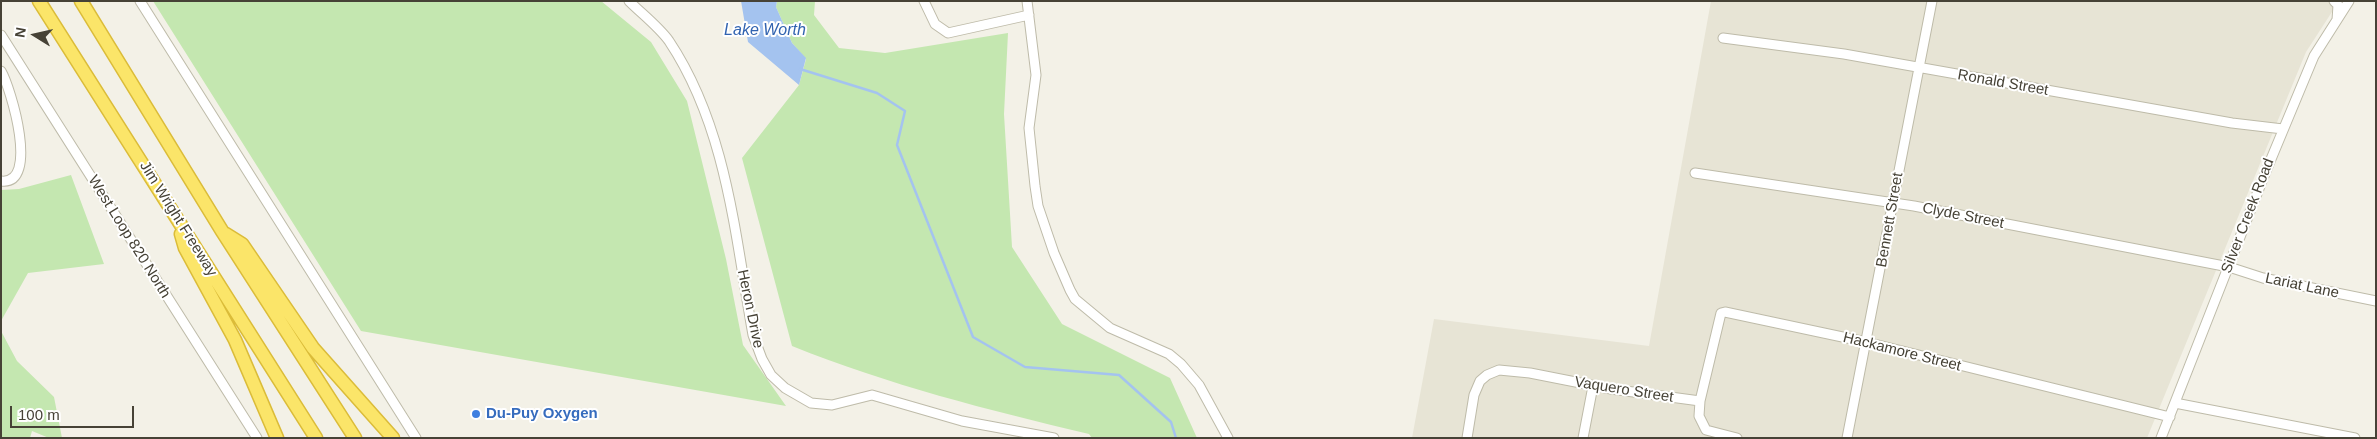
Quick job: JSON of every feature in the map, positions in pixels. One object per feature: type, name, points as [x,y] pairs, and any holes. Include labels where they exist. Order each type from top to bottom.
[{"type":"highway","name":"Jim Wright Freeway","points":[[39,1],[316,438]]},
{"type":"highway","name":"Jim Wright Freeway","points":[[81,1],[222,231],[355,438]]},
{"type":"highway","points":[[176,217],[185,248],[235,340],[278,438]]},
{"type":"highway","points":[[222,231],[242,244],[313,348],[392,438]]},
{"type":"street","points":[[140,1],[416,438]]},
{"type":"street","name":"Heron Drive","points":[[629,1],[669,40],[704,106],[724,175],[753,335],[762,359],[771,375],[798,397],[820,405],[832,405],[872,395],[962,421],[1054,438]]},
{"type":"street","points":[[1027,1],[1036,75],[1029,128],[1035,186],[1038,206],[1054,253],[1070,290],[1076,299],[1110,328],[1168,354],[1181,364],[1199,385],[1228,438]]},
{"type":"street","name":"Bennett Street","points":[[1847,438],[1932,1]]},
{"type":"street","points":[[2334,1],[2338,5],[2337,20]]},
{"type":"street","name":"Silver Creek Road","points":[[2161,438],[2283,129],[2314,56],[2349,1]]},
{"type":"street","points":[[926,3],[935,24],[941,30],[948,33],[1029,15]]},
{"type":"street","name":"West Loop 820 North","points":[[1,36],[257,438]]},
{"type":"street","name":"Ronald Street","points":[[1723,38],[1919,67],[2232,123],[2283,129]]},
{"type":"street","points":[[1,55],[10,49]]},
{"type":"street","points":[[1,72],[17,115],[20,142],[20,157],[15,178],[11,181],[1,181]]},
{"type":"street","name":"Clyde Street","points":[[1695,173],[1893,203],[2229,267]]},
{"type":"street","name":"Lariat Lane","points":[[2229,267],[2263,278],[2376,301]]},
{"type":"street","name":"Hackamore Street","points":[[1700,401],[1721,313],[1731,312],[1866,342],[2170,417]]},
{"type":"street","name":"Vaquero Street","points":[[1467,438],[1474,395],[1480,381],[1487,375],[1499,370],[1530,373],[1593,386],[1700,401]]},
{"type":"street","points":[[1583,438],[1593,386]]},
{"type":"street","points":[[1700,401],[1699,416],[1703,427],[1736,438]]},
{"type":"street","points":[[2175,403],[2354,438]]},
{"type":"shaded area","points":[[1711,1],[2339,1],[2306,52],[2147,438],[1412,438],[1434,319],[1649,346]]},
{"type":"green space","points":[[153,1],[601,1],[651,42],[687,101],[726,259],[743,345],[786,406],[361,331]]},
{"type":"green space","points":[[777,1],[815,1],[814,15],[839,48],[885,53],[1008,33],[1004,114],[1012,247],[1062,324],[1170,378],[1197,438],[1092,438],[1089,434],[1014,416],[902,385],[792,346],[742,158],[799,85],[806,59],[792,43],[776,7]]},
{"type":"green space","points":[[71,175],[104,264],[28,273],[1,321],[1,190],[19,189]]},
{"type":"green space","points":[[1,331],[17,361],[54,397],[62,438],[49,438],[32,431],[30,438],[1,438]]},
{"type":"water","name":"Lake Worth","points":[[741,1],[777,1],[776,7],[792,43],[806,58],[799,85],[748,42]]},
{"type":"waterway","points":[[800,69],[877,93],[905,111],[897,145],[973,337],[1025,367],[1119,375],[1171,422],[1176,438]]},
{"type":"place","name":"Du-Puy Oxygen","points":[[476,414]]}]
